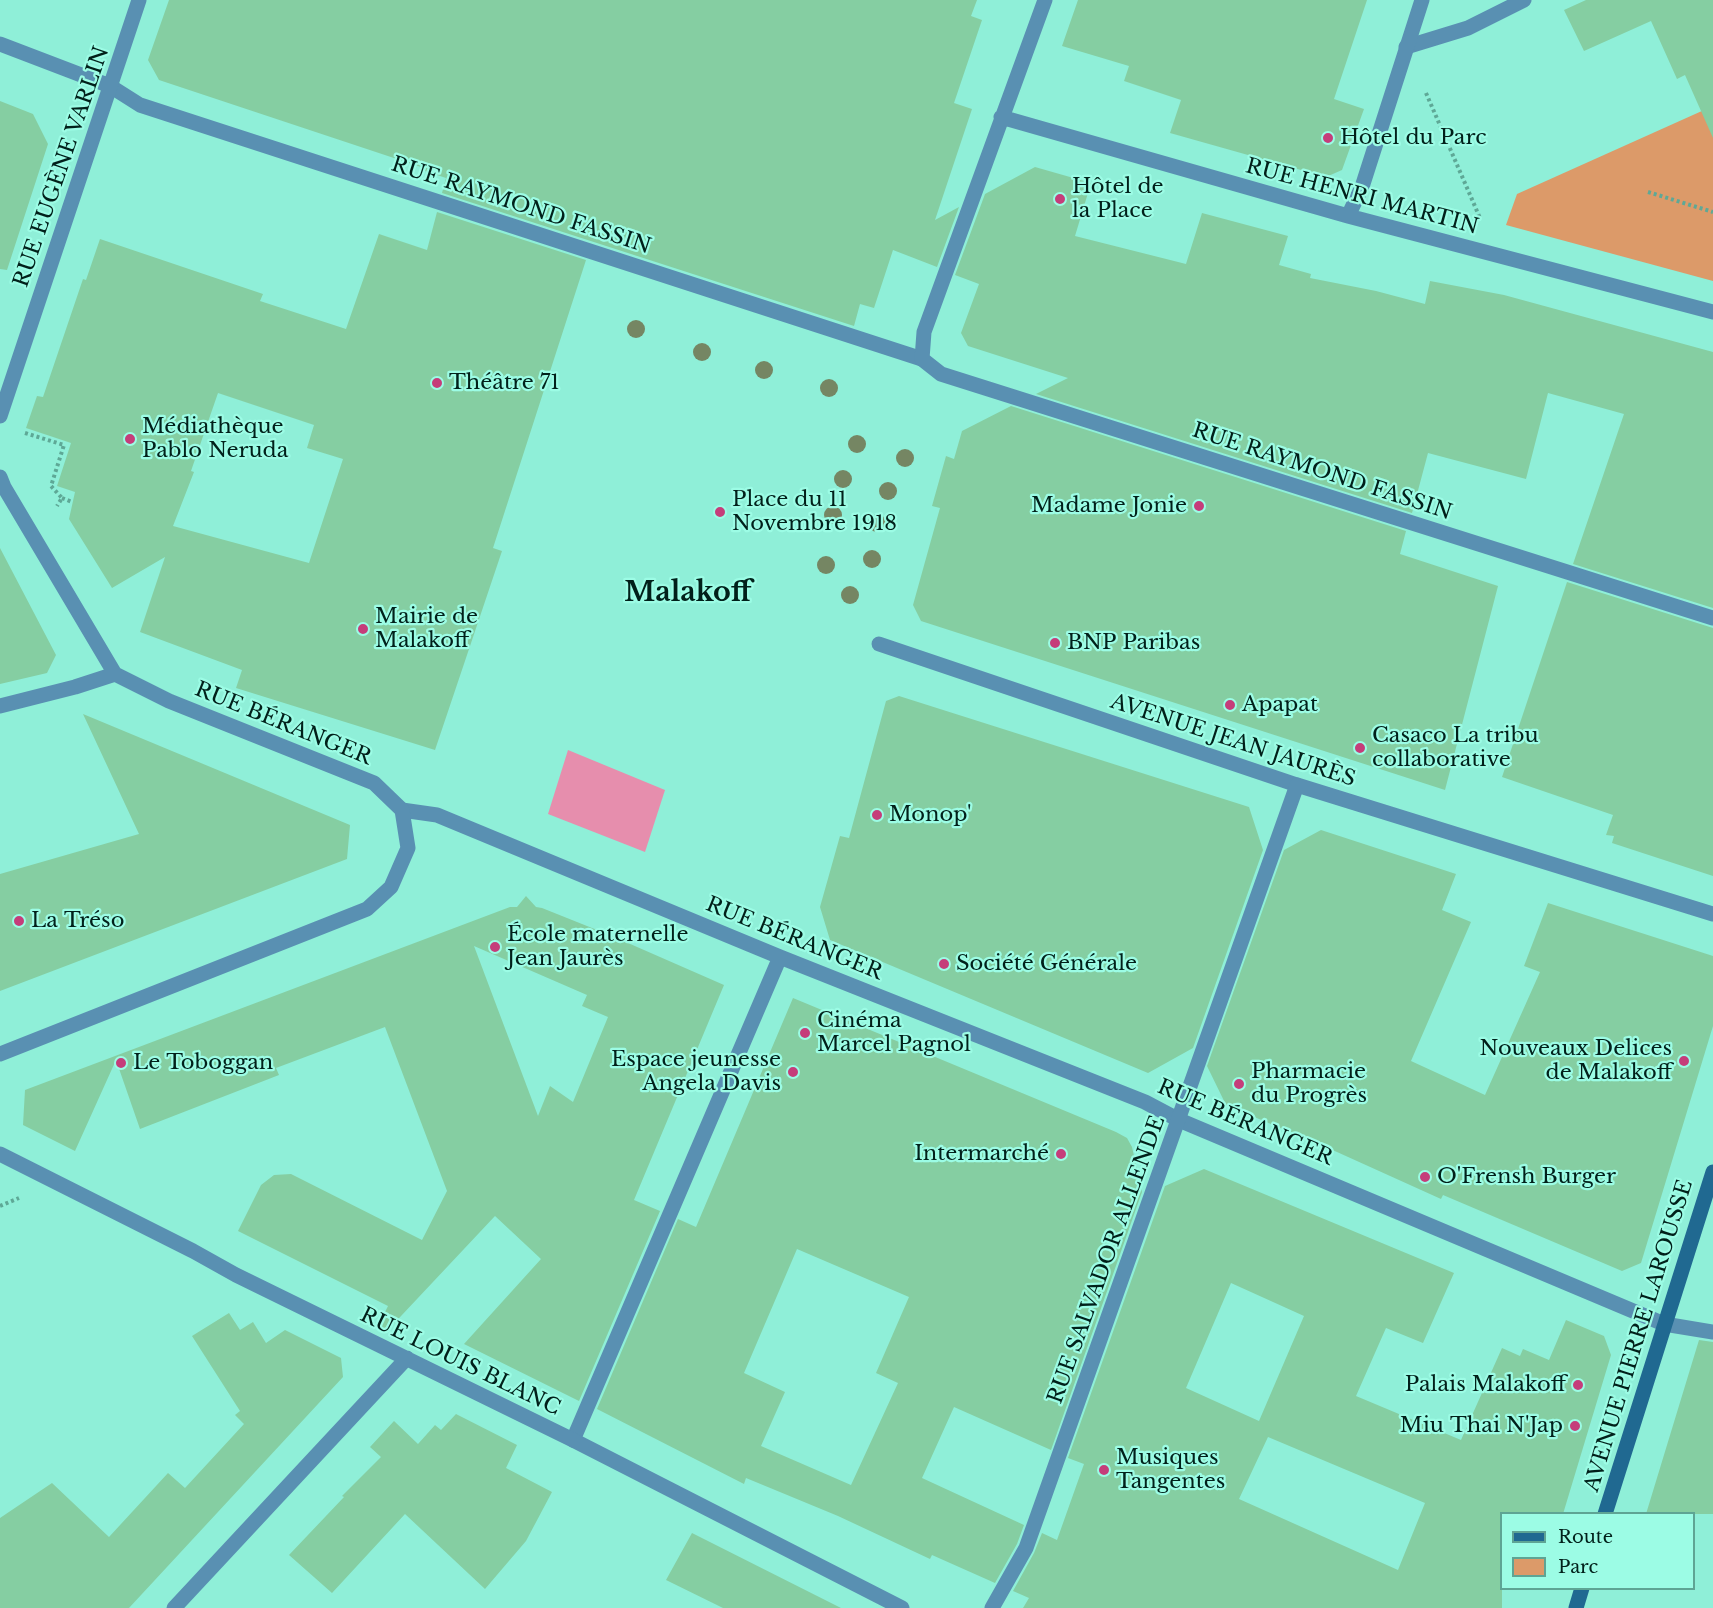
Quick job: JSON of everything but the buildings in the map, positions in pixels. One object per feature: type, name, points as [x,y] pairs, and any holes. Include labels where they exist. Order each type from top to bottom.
[{"type":"main road","name":"AVENUE PIERRE LAROUSSE","points":[[1606,1512],[1713,1172]]},
{"type":"main road","points":[[1576,1608],[1581,1590]]},
{"type":"street","name":"RUE EUGÈNE VARLIN","points":[[0,416],[139,0]]},
{"type":"street","points":[[922,359],[924,332],[1045,0]]},
{"type":"street","points":[[1348,216],[1362,187],[1422,0]]},
{"type":"street","points":[[1406,47],[1467,28],[1524,0]]},
{"type":"street","name":"RUE RAYMOND FASSIN","points":[[0,44],[110,86],[140,105],[922,359],[941,374],[1713,618]]},
{"type":"street","name":"RUE HENRI MARTIN","points":[[1001,117],[1348,216],[1713,312]]},
{"type":"street","points":[[0,706],[75,687],[114,674],[1,484]]},
{"type":"street","name":"AVENUE JEAN JAURÈS","points":[[879,644],[1297,785],[1713,914]]},
{"type":"street","name":"RUE BÉRANGER","points":[[114,674],[169,701],[374,783],[402,810],[437,815],[780,957],[1145,1102],[1179,1120],[1664,1324],[1713,1332]]},
{"type":"street","name":"RUE SALVADOR ALLENDE","points":[[992,1608],[1026,1548],[1297,785]]},
{"type":"street","points":[[0,1054],[367,909],[391,887],[408,848],[402,810]]},
{"type":"street","points":[[573,1440],[780,957]]},
{"type":"street","name":"RUE LOUIS BLANC","points":[[0,1154],[236,1275],[573,1440],[902,1608]]},
{"type":"street","points":[[174,1608],[407,1358]]},
{"type":"path","points":[[1423,86],[1480,220]]},
{"type":"path","points":[[1648,192],[1713,213]]},
{"type":"path","points":[[21,432],[64,445],[51,486],[63,498],[72,502]]},
{"type":"path","points":[[57,506],[63,498]]},
{"type":"path","points":[[0,1206],[29,1194]]},
{"type":"green space","points":[[1713,106],[1713,281],[1506,225],[1517,194]]},
{"type":"shaded area","points":[[568,750],[665,790],[645,852],[548,814]]},
{"type":"place","name":"Hôtel du Parc","points":[[1328,138]]},
{"type":"place","name":"Hôtel de la Place","points":[[1060,199]]},
{"type":"place","name":"Théâtre 71","points":[[437,383]]},
{"type":"place","name":"Médiathèque Pablo Neruda","points":[[130,439]]},
{"type":"place","name":"Madame Jonie","points":[[1199,506]]},
{"type":"place","name":"Place du 11 Novembre 1918","points":[[720,512]]},
{"type":"place","name":"Mairie de Malakoff","points":[[363,629]]},
{"type":"place","name":"BNP Paribas","points":[[1055,643]]},
{"type":"place","name":"Apapat","points":[[1230,705]]},
{"type":"place","name":"Casaco La tribu collaborative","points":[[1360,748]]},
{"type":"place","name":"Monop'","points":[[877,815]]},
{"type":"place","name":"La Tréso","points":[[19,921]]},
{"type":"place","name":"École maternelle Jean Jaurès","points":[[495,947]]},
{"type":"place","name":"Société Générale","points":[[944,964]]},
{"type":"place","name":"Cinéma Marcel Pagnol","points":[[805,1033]]},
{"type":"place","name":"Nouveaux Delices de Malakoff","points":[[1684,1061]]},
{"type":"place","name":"Le Toboggan","points":[[121,1063]]},
{"type":"place","name":"Espace jeunesse Angela Davis","points":[[793,1072]]},
{"type":"place","name":"Pharmacie du Progrès","points":[[1239,1084]]},
{"type":"place","name":"Intermarché","points":[[1061,1154]]},
{"type":"place","name":"O'Frensh Burger","points":[[1425,1177]]},
{"type":"place","name":"Palais Malakoff","points":[[1578,1385]]},
{"type":"place","name":"Miu Thai N'Jap","points":[[1575,1426]]},
{"type":"place","name":"Musiques Tangentes","points":[[1104,1470]]},
{"type":"district","name":"Malakoff","points":[[688,593]]}]
